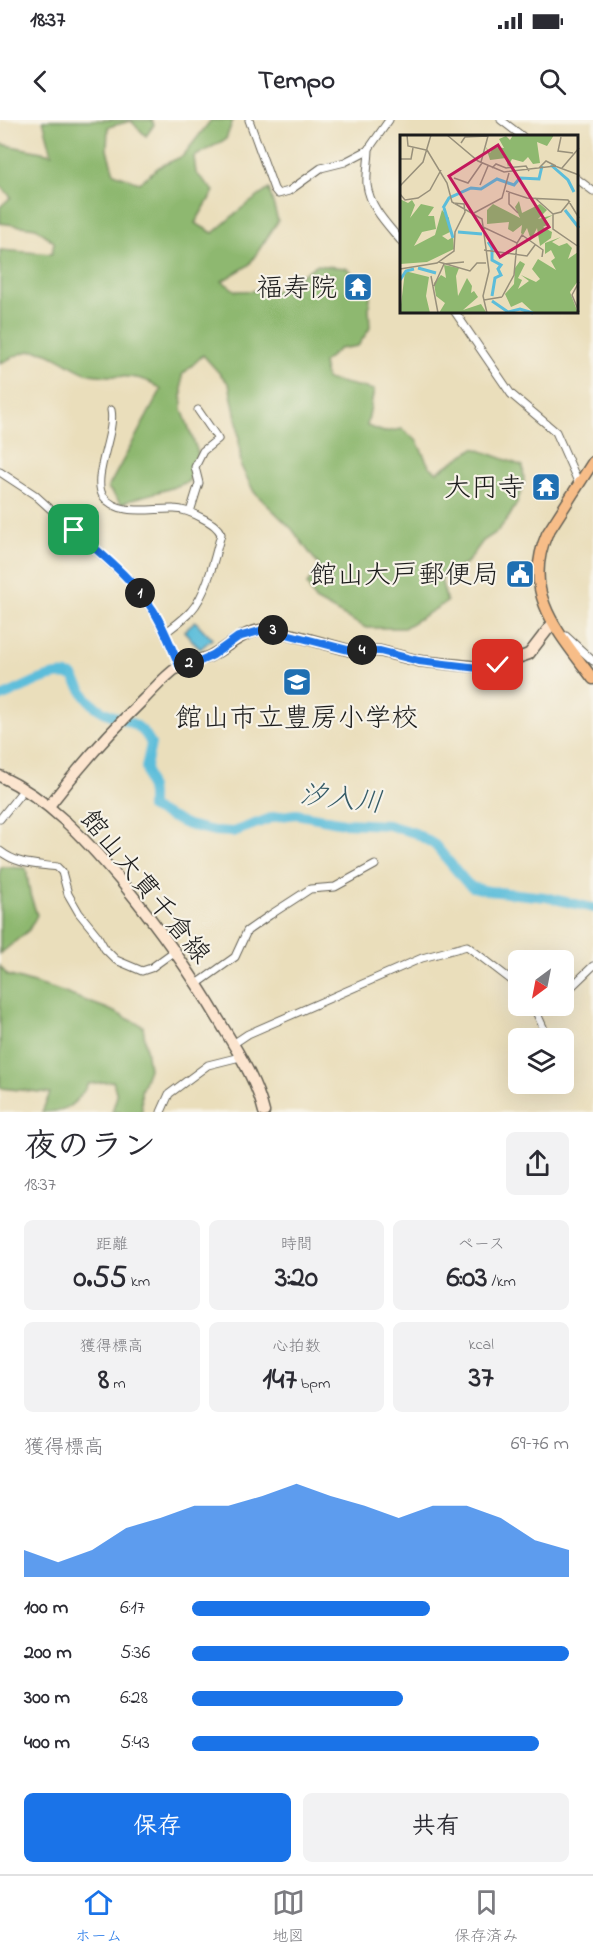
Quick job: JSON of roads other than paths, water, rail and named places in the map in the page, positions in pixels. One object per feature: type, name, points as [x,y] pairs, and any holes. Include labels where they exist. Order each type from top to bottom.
[{"type":"main road","points":[[593,462],[547,534],[537,569],[540,594],[552,624],[593,678]]},
{"type":"street","points":[[249,120],[274,189],[278,194],[289,191],[321,168],[345,162],[368,150],[389,120]]},
{"type":"street","points":[[501,120],[521,135]]},
{"type":"street","points":[[369,148],[367,184],[371,200],[400,240]]},
{"type":"street","points":[[578,180],[593,191]]},
{"type":"street","points":[[456,314],[511,394],[556,432],[579,484]]},
{"type":"street","points":[[111,410],[113,422],[102,465],[100,488],[103,495],[110,502],[125,509],[175,508],[190,512],[214,524],[221,534],[200,598],[193,610],[165,633]]},
{"type":"street","points":[[190,512],[199,483],[195,467],[203,452],[218,439],[198,410]]},
{"type":"street","points":[[0,472],[34,495],[120,572],[147,601],[179,665]]},
{"type":"street","points":[[49,806],[78,768],[179,665],[200,661],[213,655],[238,637],[267,629],[348,650],[380,651],[419,661],[478,668],[498,665],[529,654],[552,624],[593,661]]},
{"type":"street","name":"館山大貫千倉線","points":[[0,776],[49,806],[93,848],[156,924],[176,950],[240,1056],[256,1085],[264,1112]]},
{"type":"street","points":[[0,819],[24,789]]},
{"type":"street","points":[[0,851],[19,862],[57,867],[62,872],[68,894],[79,913],[97,935],[105,950],[116,960],[142,971],[151,968],[176,950]]},
{"type":"street","points":[[197,984],[235,957],[247,931],[270,915],[310,890],[335,887],[375,865]]},
{"type":"street","points":[[233,1044],[248,1034],[422,958],[467,946],[508,978]]},
{"type":"street","points":[[574,984],[593,966]]},
{"type":"street","points":[[161,1112],[170,1094],[208,1065],[240,1056]]},
{"type":"water","points":[[195,621],[212,639],[200,649],[184,631]]},
{"type":"waterway","name":"汐入川","points":[[0,697],[54,675],[73,676],[95,706],[141,729],[151,744],[146,767],[151,808],[188,825],[214,831],[233,832],[274,817],[296,814],[344,823],[388,825],[415,833],[435,845],[472,887],[545,897],[593,908]]},
{"type":"place","name":"福寿院","points":[[358,287]]},
{"type":"place","name":"大円寺","points":[[546,487]]},
{"type":"place","name":"館山大戸郵便局","points":[[520,574]]},
{"type":"place","name":"館山市立豊房小学校","points":[[297,682]]}]
